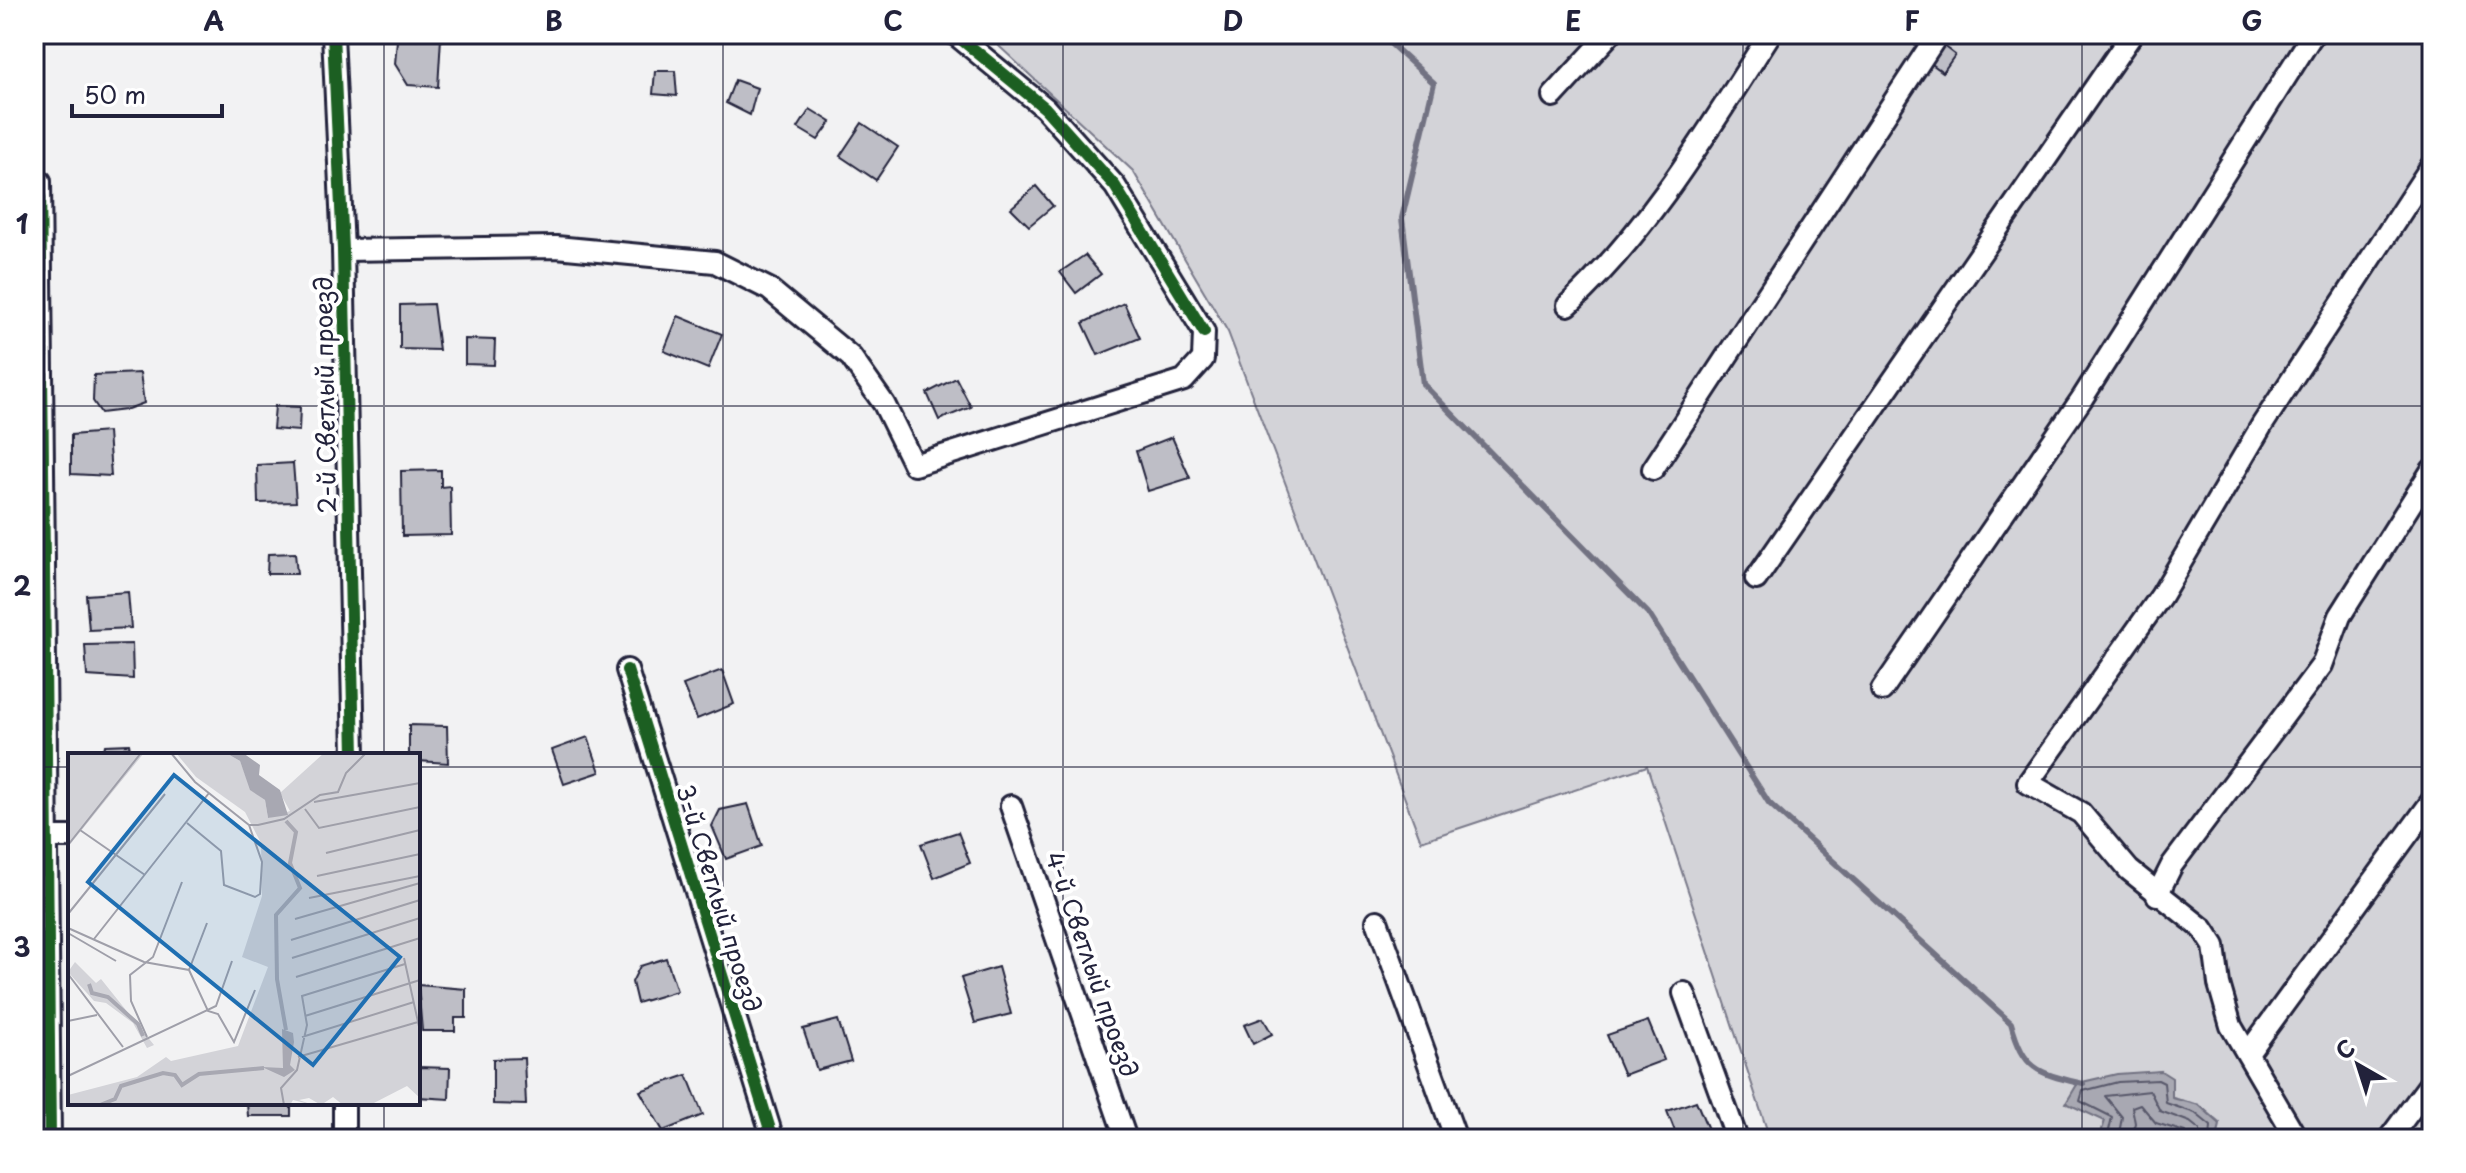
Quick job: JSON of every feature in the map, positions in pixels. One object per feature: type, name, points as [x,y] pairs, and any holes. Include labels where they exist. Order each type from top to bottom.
[{"type":"street","name":"2-й Светлый проезд","points":[[333,34],[343,250],[354,753]]},
{"type":"street","points":[[343,250],[556,247],[715,262],[769,289],[851,357],[884,404],[914,465],[1184,380],[1203,359],[1204,332],[1115,186],[1045,108],[955,34]]},
{"type":"street","points":[[1553,96],[1610,34]]},
{"type":"street","points":[[1568,305],[1603,273],[1638,232],[1770,34]]},
{"type":"street","points":[[1653,469],[1938,34]]},
{"type":"street","points":[[1756,579],[2132,34]]},
{"type":"street","points":[[1882,690],[2083,397],[2313,34]]},
{"type":"street","points":[[2297,1139],[2270,1097],[2249,1052],[2231,1026],[2219,984],[2214,946],[2203,929],[2129,870],[2081,813],[2028,783],[2161,596],[2262,425],[2432,165]]},
{"type":"street","points":[[40,181],[40,837],[50,1139]]},
{"type":"street","points":[[2157,895],[2172,865],[2322,665],[2340,616],[2432,470]]},
{"type":"street","name":"3-й Светлый проезд","points":[[627,670],[773,1139]]},
{"type":"street","points":[[2249,1052],[2432,801]]},
{"type":"street","name":"4-й Светлый проезд","points":[[1011,806],[1126,1139]]},
{"type":"street","points":[[40,837],[68,837]]},
{"type":"street","points":[[1377,921],[1456,1139]]},
{"type":"street","points":[[1684,993],[1737,1139]]},
{"type":"street","points":[[2389,1139],[2432,1081]]},
{"type":"street","points":[[344,1105],[344,1139]]},
{"type":"shaded area","points":[[986,34],[2432,34],[2432,1139],[2217,1139],[2220,1123],[2199,1105],[2172,1098],[2161,1071],[2145,1074],[2105,1121],[2099,1139],[1770,1139],[1647,766],[1421,841],[1228,332],[1133,171]]},
{"type":"water","points":[[2161,1071],[2172,1078],[2172,1098],[2199,1105],[2220,1124],[2217,1139],[2099,1139],[2105,1121],[2066,1103],[2078,1083],[2117,1074]]},
{"type":"building","points":[[441,38],[438,87],[408,85],[395,64],[397,40]]},
{"type":"building","points":[[1942,45],[1955,55],[1943,72],[1929,62]]},
{"type":"building","points":[[655,71],[675,71],[677,96],[653,94]]},
{"type":"building","points":[[735,80],[757,88],[750,115],[726,103]]},
{"type":"building","points":[[810,109],[831,122],[818,140],[798,128]]},
{"type":"building","points":[[862,123],[898,147],[876,180],[840,156]]},
{"type":"building","points":[[1036,186],[1053,206],[1029,226],[1011,208]]},
{"type":"building","points":[[1085,255],[1101,274],[1076,293],[1060,272]]},
{"type":"building","points":[[1124,303],[1140,338],[1098,355],[1083,323]]},
{"type":"building","points":[[433,304],[439,350],[400,349],[400,305]]},
{"type":"building","points":[[678,316],[722,334],[708,369],[664,351]]},
{"type":"building","points":[[465,339],[495,340],[494,365],[465,364]]},
{"type":"building","points":[[140,373],[144,403],[125,410],[101,413],[93,401],[94,375]]},
{"type":"building","points":[[956,378],[971,407],[939,420],[927,393]]},
{"type":"building","points":[[275,406],[300,407],[299,431],[273,429]]},
{"type":"building","points":[[108,432],[111,476],[71,474],[71,435]]},
{"type":"building","points":[[1172,437],[1190,478],[1148,491],[1136,451]]},
{"type":"building","points":[[293,463],[296,502],[258,503],[257,465]]},
{"type":"building","points":[[441,470],[441,487],[450,486],[451,535],[402,536],[401,471]]},
{"type":"building","points":[[295,553],[297,574],[267,574],[268,554]]},
{"type":"building","points":[[128,592],[131,628],[89,630],[86,595]]},
{"type":"building","points":[[132,644],[133,679],[87,676],[85,645]]},
{"type":"building","points":[[722,670],[734,704],[697,719],[683,685]]},
{"type":"building","points":[[409,725],[447,726],[448,763],[420,761],[420,753],[409,753]]},
{"type":"building","points":[[588,737],[600,772],[564,784],[552,750]]},
{"type":"building","points":[[129,744],[131,753],[103,753],[105,745]]},
{"type":"building","points":[[748,804],[762,846],[726,859],[712,826],[720,810]]},
{"type":"building","points":[[958,832],[970,863],[934,878],[921,844]]},
{"type":"building","points":[[666,958],[677,991],[637,1003],[632,982],[640,966]]},
{"type":"building","points":[[998,967],[1011,1014],[975,1023],[961,978]]},
{"type":"building","points":[[420,985],[466,989],[466,1018],[455,1018],[455,1031],[422,1031]]},
{"type":"building","points":[[1263,1018],[1272,1034],[1253,1044],[1244,1025]]},
{"type":"building","points":[[838,1020],[851,1061],[817,1070],[803,1029]]},
{"type":"building","points":[[1648,1021],[1664,1060],[1624,1075],[1607,1035]]},
{"type":"building","points":[[524,1058],[526,1105],[493,1104],[493,1059]]},
{"type":"building","points":[[420,1067],[450,1068],[449,1099],[420,1097]]},
{"type":"building","points":[[687,1075],[703,1115],[663,1131],[640,1091]]},
{"type":"building","points":[[1696,1101],[1710,1134],[1678,1139],[1667,1111]]},
{"type":"building","points":[[247,1105],[291,1105],[291,1116],[248,1116]]},
{"type":"building","points":[[173,1131],[190,1132],[190,1139],[173,1139]]},
{"type":"waterway","points":[[1380,34],[1434,83],[1402,218],[1423,384],[1648,613],[1769,803],[2011,1023],[2021,1051],[2035,1067],[2055,1077],[2083,1084]]},
{"type":"cycle path","points":[[333,34],[343,250],[354,753]]},
{"type":"cycle path","points":[[955,34],[1045,108],[1115,186],[1204,332]]},
{"type":"cycle path","points":[[40,181],[50,1139]]},
{"type":"cycle path","points":[[627,670],[773,1139]]}]
